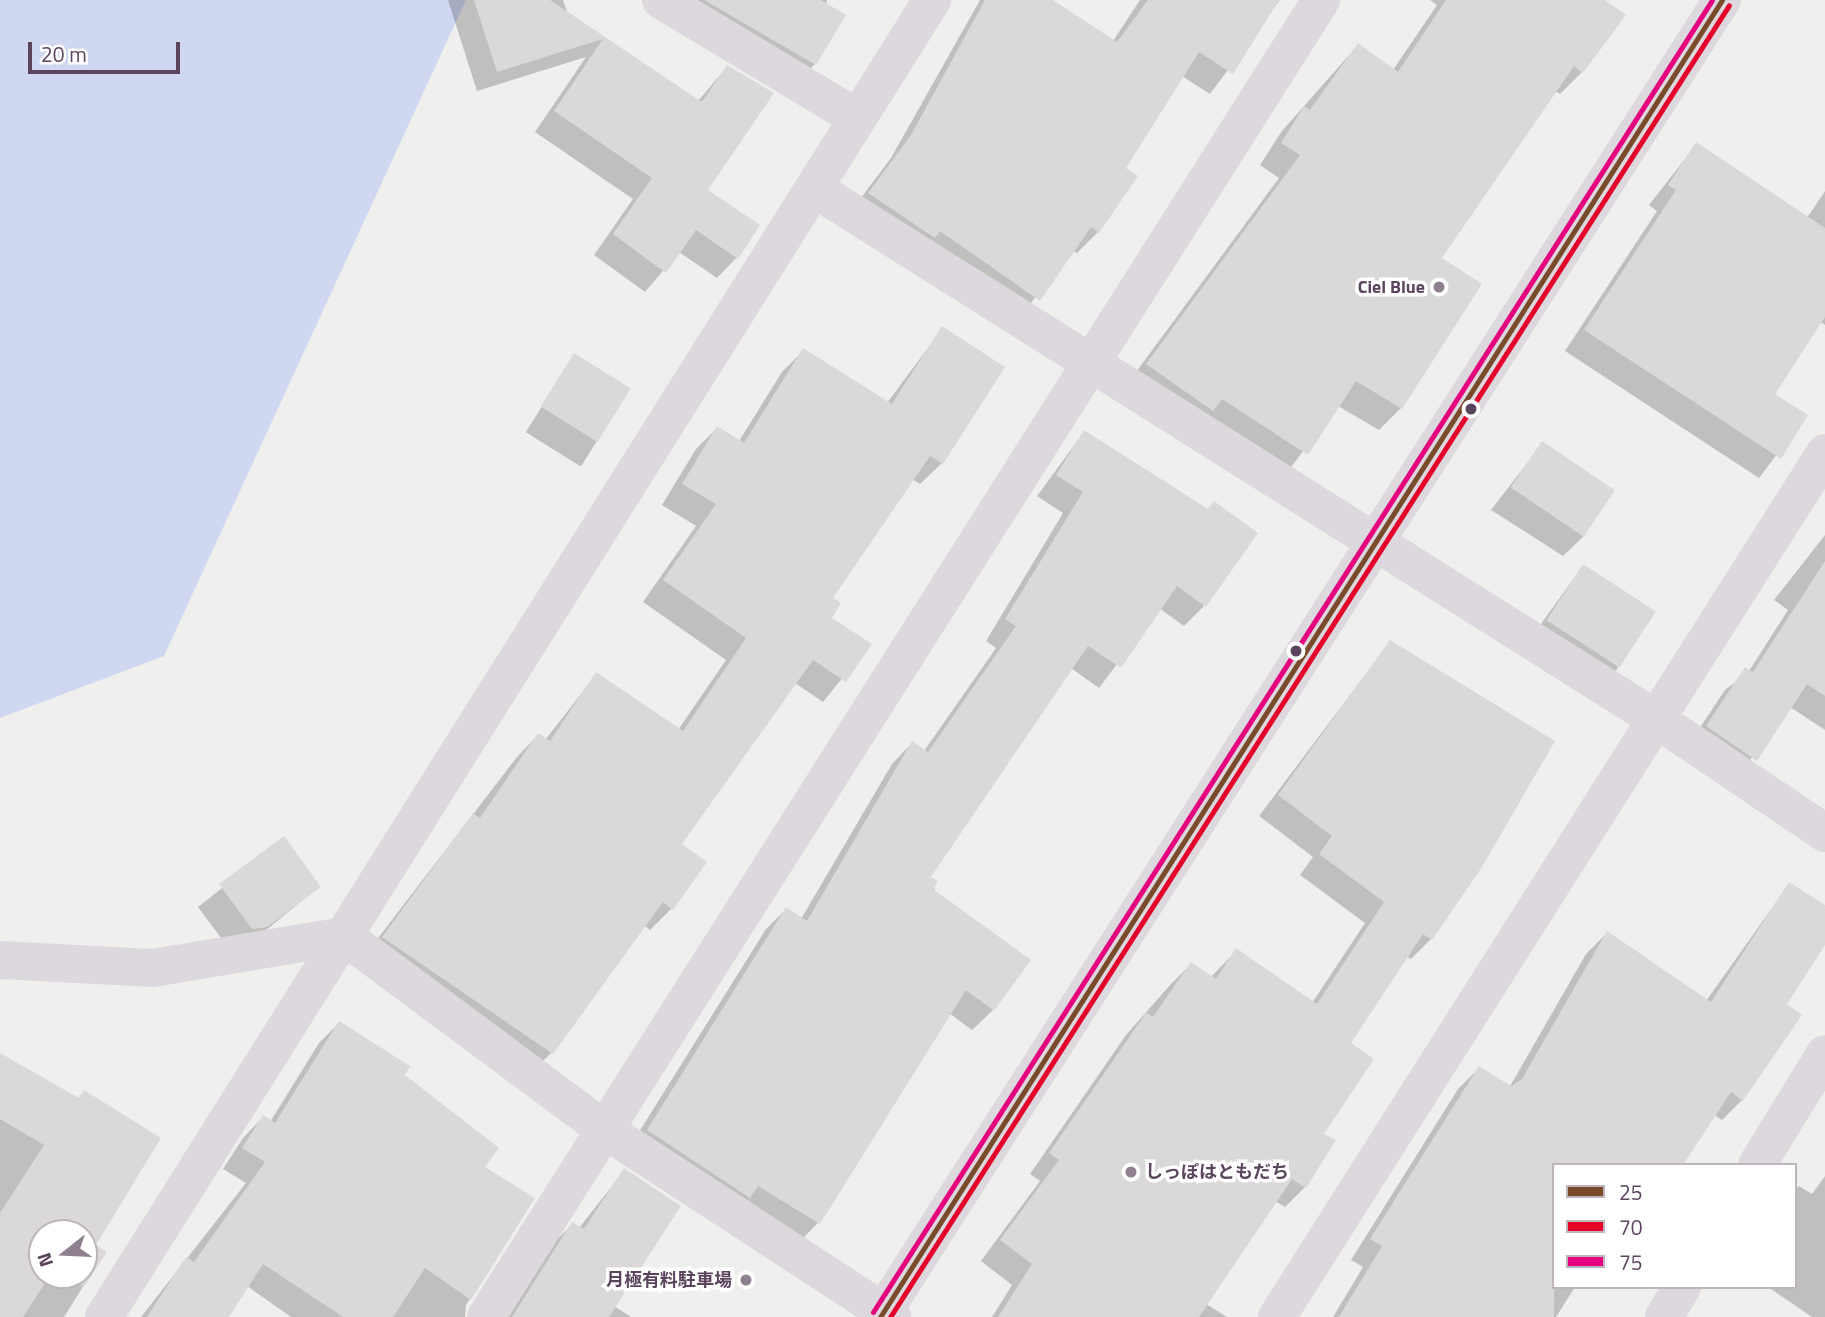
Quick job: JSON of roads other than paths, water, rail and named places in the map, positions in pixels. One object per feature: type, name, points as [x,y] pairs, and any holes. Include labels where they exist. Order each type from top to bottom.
[{"type":"street","points":[[661,0],[856,117]]},
{"type":"street","points":[[104,1317],[818,191],[856,117],[932,0]]},
{"type":"street","points":[[486,1317],[1321,0]]},
{"type":"street","points":[[0,960],[153,968],[344,936],[605,1130],[885,1315],[1722,0]]},
{"type":"street","points":[[818,191],[1656,719],[1825,833]]},
{"type":"street","points":[[1277,1317],[1825,453]]},
{"type":"street","points":[[1758,1163],[1825,1054]]},
{"type":"street","points":[[1664,1317],[1681,1289]]},
{"type":"place","name":"Ciel Blue","points":[[1439,287]]},
{"type":"place","name":"しっぽはともだち","points":[[1131,1172]]},
{"type":"place","name":"月極有料駐車場","points":[[746,1280]]}]
